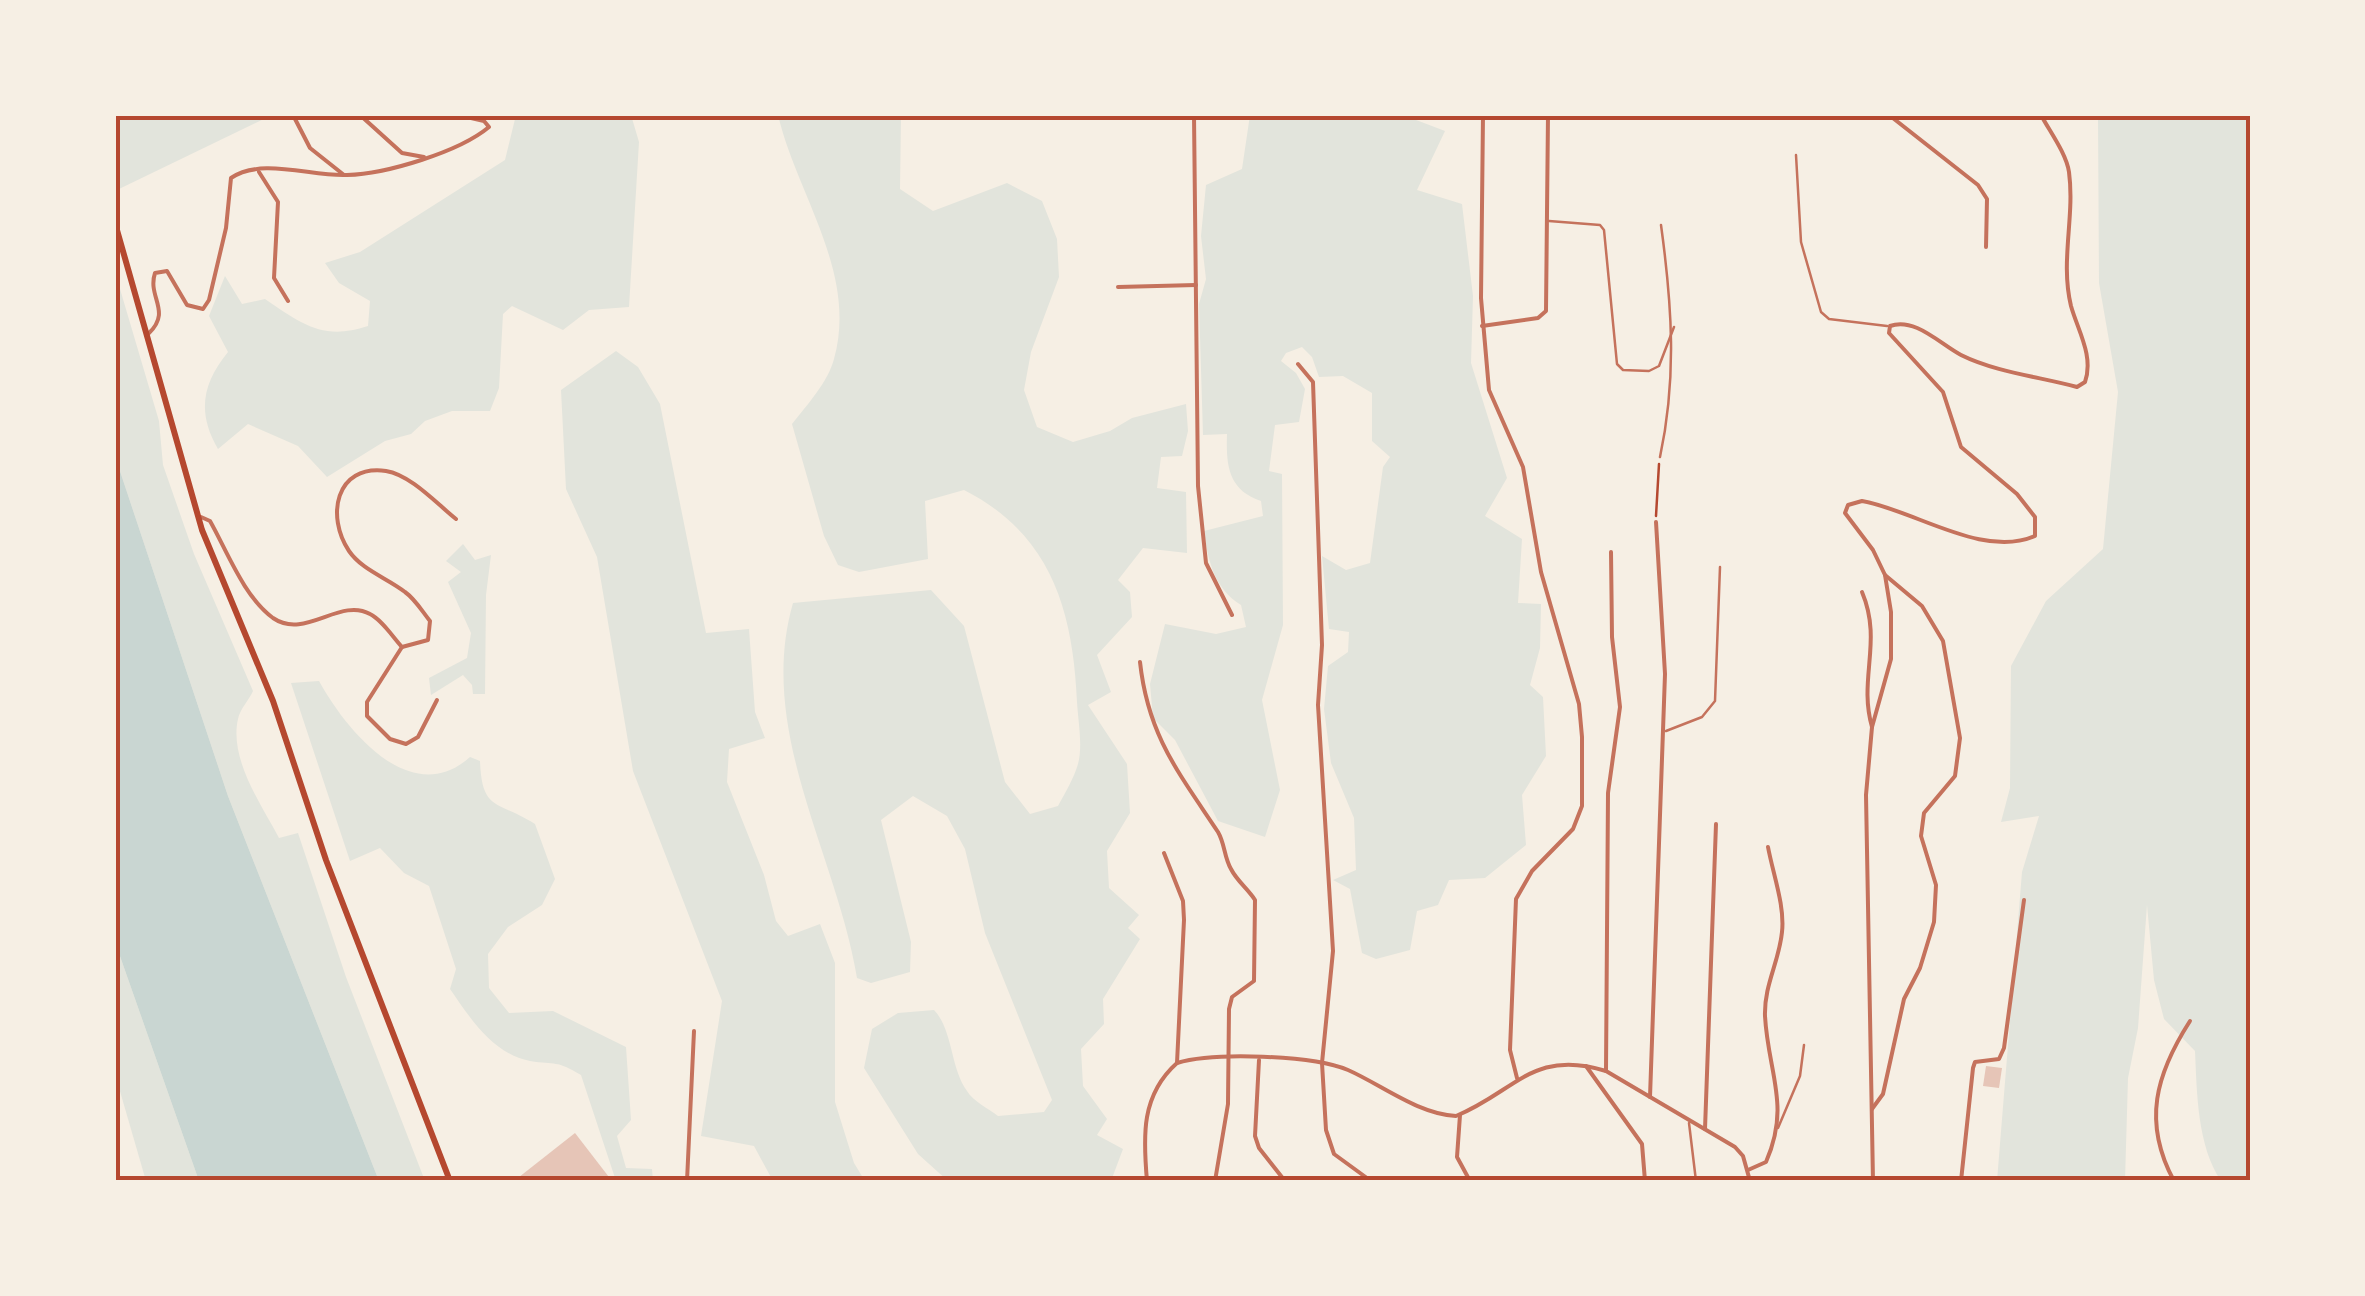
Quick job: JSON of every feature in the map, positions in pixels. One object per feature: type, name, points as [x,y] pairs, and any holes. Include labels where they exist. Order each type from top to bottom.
[{"type":"main road","points":[[115,223],[198,517],[273,701],[326,860],[450,1181]]},
{"type":"street","points":[[293,115],[310,148],[345,176]]},
{"type":"street","points":[[360,115],[402,154],[426,157]]},
{"type":"street","points":[[149,333],[160,323],[162,312],[152,282],[155,273],[167,272],[187,305],[203,309],[226,228],[230,178],[257,169],[345,176],[374,172],[426,157],[484,132],[489,124],[458,115]]},
{"type":"street","points":[[1194,115],[1202,524],[1206,563],[1232,615]]},
{"type":"street","points":[[1483,115],[1482,326],[1489,390],[1522,467],[1541,572],[1579,704],[1582,737],[1582,806],[1573,829],[1532,871],[1516,899],[1510,1050],[1518,1078]]},
{"type":"street","points":[[1482,326],[1544,316],[1548,115]]},
{"type":"street","points":[[1889,115],[1978,185],[1988,199],[1986,247]]},
{"type":"street","points":[[1873,1181],[1865,910],[1872,727],[1891,659],[1892,612],[1885,575],[1873,550],[1845,513],[1848,505],[1862,501],[1883,505],[1942,530],[1980,537],[2025,540],[2038,529],[2036,517],[2017,494],[1962,447],[1943,392],[1892,340],[1890,326],[1899,322],[1916,326],[1972,360],[2077,387],[2085,382],[2089,372],[2086,348],[2071,306],[2065,261],[2068,169],[2041,115]]},
{"type":"street","points":[[257,169],[278,202],[274,278],[288,301]]},
{"type":"street","points":[[1118,287],[1196,285]]},
{"type":"street","points":[[1298,364],[1313,382],[1322,645],[1318,705],[1332,951],[1332,1001],[1322,1063],[1328,1142],[1334,1154],[1371,1181]]},
{"type":"street","points":[[437,700],[418,736],[406,744],[390,740],[367,716],[367,702],[402,647],[428,640],[430,621],[409,594],[350,554],[338,528],[334,504],[343,488],[362,476],[385,471],[406,480],[456,519]]},
{"type":"street","points":[[198,517],[210,522],[252,594],[276,621],[295,626],[359,610],[371,614],[402,647]]},
{"type":"street","points":[[1650,1098],[1665,674],[1656,522]]},
{"type":"street","points":[[1606,1071],[1608,793],[1620,707],[1612,637],[1612,552]]},
{"type":"street","points":[[1870,1110],[1882,1094],[1902,1026],[1904,1000],[1920,968],[1934,922],[1936,885],[1921,836],[1924,812],[1954,776],[1960,738],[1943,642],[1922,606],[1885,575]]},
{"type":"street","points":[[1862,592],[1874,633],[1865,696],[1872,727]]},
{"type":"street","points":[[1140,662],[1144,702],[1156,734],[1194,804],[1223,841],[1233,874],[1255,900],[1254,982],[1232,997],[1228,1104],[1215,1181]]},
{"type":"street","points":[[1705,1129],[1716,824]]},
{"type":"street","points":[[1748,1170],[1766,1162],[1778,1129],[1779,1090],[1765,1015],[1767,979],[1780,947],[1783,915],[1768,848]]},
{"type":"street","points":[[1147,1181],[1145,1140],[1151,1092],[1177,1063],[1184,920],[1182,901],[1164,853]]},
{"type":"street","points":[[1961,1181],[1973,1068],[1976,1062],[1998,1059],[2004,1048],[2024,900]]},
{"type":"street","points":[[2174,1181],[2158,1136],[2156,1102],[2164,1061],[2190,1021]]},
{"type":"street","points":[[687,1181],[694,1031]]},
{"type":"street","points":[[1177,1063],[1229,1059],[1322,1063],[1345,1069],[1442,1114],[1460,1115],[1518,1078],[1549,1064],[1586,1066],[1606,1071],[1736,1146],[1750,1181]]},
{"type":"street","points":[[1259,1060],[1255,1136],[1258,1148],[1286,1181]]},
{"type":"street","points":[[1586,1066],[1642,1144],[1646,1181]]},
{"type":"street","points":[[1460,1115],[1456,1158],[1470,1181]]},
{"type":"lane","points":[[1796,156],[1801,242],[1821,312],[1829,318],[1890,326]]},
{"type":"lane","points":[[1547,220],[1600,225],[1604,230],[1617,364],[1624,370],[1649,371],[1660,366],[1674,327]]},
{"type":"lane","points":[[1660,458],[1667,424],[1674,327],[1661,225]]},
{"type":"lane","points":[[1663,732],[1702,717],[1715,701],[1720,568]]},
{"type":"lane","points":[[1778,1129],[1800,1076],[1804,1045]]},
{"type":"lane","points":[[1688,1118],[1696,1181]]},
{"type":"path","points":[[1656,522],[1660,458]]},
{"type":"shaded area","points":[[116,115],[272,115],[119,189]]},
{"type":"shaded area","points":[[516,115],[631,115],[639,142],[629,307],[589,310],[563,330],[512,306],[503,314],[499,388],[490,411],[452,411],[425,421],[411,434],[385,441],[327,477],[298,446],[248,424],[218,449],[207,423],[205,399],[228,352],[209,316],[225,276],[242,304],[265,299],[325,331],[368,326],[370,301],[339,283],[325,263],[360,252],[505,160]]},
{"type":"shaded area","points":[[778,115],[901,115],[900,189],[933,211],[1007,183],[1042,201],[1057,239],[1059,277],[1031,352],[1024,390],[1037,427],[1073,442],[1110,431],[1132,418],[1186,404],[1188,431],[1182,456],[1161,457],[1157,488],[1186,492],[1187,553],[1143,548],[1118,580],[1130,592],[1132,617],[1097,655],[1111,692],[1088,705],[1127,764],[1130,813],[1107,851],[1109,888],[1139,915],[1128,928],[1140,939],[1103,999],[1104,1024],[1081,1049],[1083,1086],[1107,1119],[1097,1135],[1123,1149],[1111,1181],[948,1181],[918,1154],[864,1068],[872,1029],[898,1013],[934,1010],[945,1028],[961,1081],[977,1101],[998,1116],[1044,1112],[1052,1100],[985,933],[965,849],[947,816],[913,796],[881,820],[911,942],[910,972],[871,983],[857,978],[792,745],[784,651],[793,603],[931,590],[964,626],[1005,782],[1030,814],[1058,806],[1078,764],[1075,668],[1062,606],[1037,552],[994,508],[964,490],[925,501],[928,559],[859,572],[838,565],[824,536],[792,424],[831,368],[839,327],[838,296],[832,265]]},
{"type":"shaded area","points":[[1250,115],[1403,115],[1445,131],[1417,190],[1462,204],[1473,296],[1471,363],[1507,478],[1485,516],[1522,539],[1518,603],[1541,604],[1540,648],[1530,685],[1543,697],[1546,756],[1522,795],[1526,845],[1485,878],[1449,880],[1438,905],[1417,911],[1410,950],[1376,959],[1362,953],[1350,889],[1333,880],[1356,870],[1354,818],[1331,763],[1324,709],[1328,666],[1348,652],[1349,632],[1329,629],[1322,556],[1346,570],[1370,563],[1383,467],[1390,457],[1372,441],[1372,393],[1343,376],[1319,377],[1312,357],[1302,347],[1286,353],[1281,361],[1296,373],[1305,389],[1299,422],[1275,425],[1269,471],[1282,474],[1283,625],[1262,700],[1280,790],[1265,837],[1218,821],[1175,740],[1153,718],[1150,684],[1165,624],[1216,634],[1246,627],[1241,605],[1224,590],[1214,573],[1204,531],[1263,516],[1261,501],[1235,483],[1227,456],[1227,434],[1203,435],[1199,304],[1206,279],[1201,236],[1206,185],[1242,169]]},
{"type":"shaded area","points":[[2250,115],[2250,1181],[2221,1181],[2207,1151],[2200,1118],[2195,1051],[2164,1019],[2154,980],[2147,905],[2138,1028],[2128,1078],[2125,1181],[1997,1181],[2022,872],[2039,816],[2001,822],[2010,788],[2011,666],[2046,601],[2103,549],[2118,392],[2099,283],[2098,117]]},
{"type":"shaded area","points":[[115,272],[159,421],[163,465],[194,554],[253,691],[238,719],[236,734],[242,765],[279,838],[298,833],[346,977],[425,1181],[379,1181],[228,796],[115,456]]},
{"type":"shaded area","points":[[616,351],[638,367],[660,404],[706,633],[749,629],[755,712],[765,738],[729,749],[727,782],[764,875],[776,921],[788,936],[820,924],[835,963],[835,1102],[854,1163],[865,1181],[773,1181],[754,1146],[701,1136],[722,1001],[633,771],[597,557],[566,489],[561,390]]},
{"type":"shaded area","points":[[115,456],[228,796],[379,1181],[199,1181],[115,942]]},
{"type":"shaded area","points":[[463,544],[475,560],[491,555],[486,595],[485,694],[473,694],[472,685],[463,675],[431,695],[429,678],[467,658],[471,633],[448,582],[461,572],[446,561]]},
{"type":"shaded area","points":[[319,681],[346,721],[382,757],[403,769],[425,774],[448,771],[470,757],[480,761],[488,797],[535,824],[555,879],[542,905],[508,927],[488,954],[489,988],[509,1013],[553,1011],[626,1047],[631,1120],[617,1136],[626,1168],[652,1169],[653,1181],[616,1181],[581,1075],[561,1065],[530,1061],[505,1051],[466,1012],[450,989],[456,969],[429,886],[404,873],[380,848],[350,861],[291,683]]},
{"type":"shaded area","points":[[115,942],[199,1181],[146,1181],[115,1074]]},
{"type":"building","points":[[1986,1066],[2002,1068],[1999,1088],[1983,1086]]},
{"type":"building","points":[[575,1133],[612,1181],[514,1181]]}]
